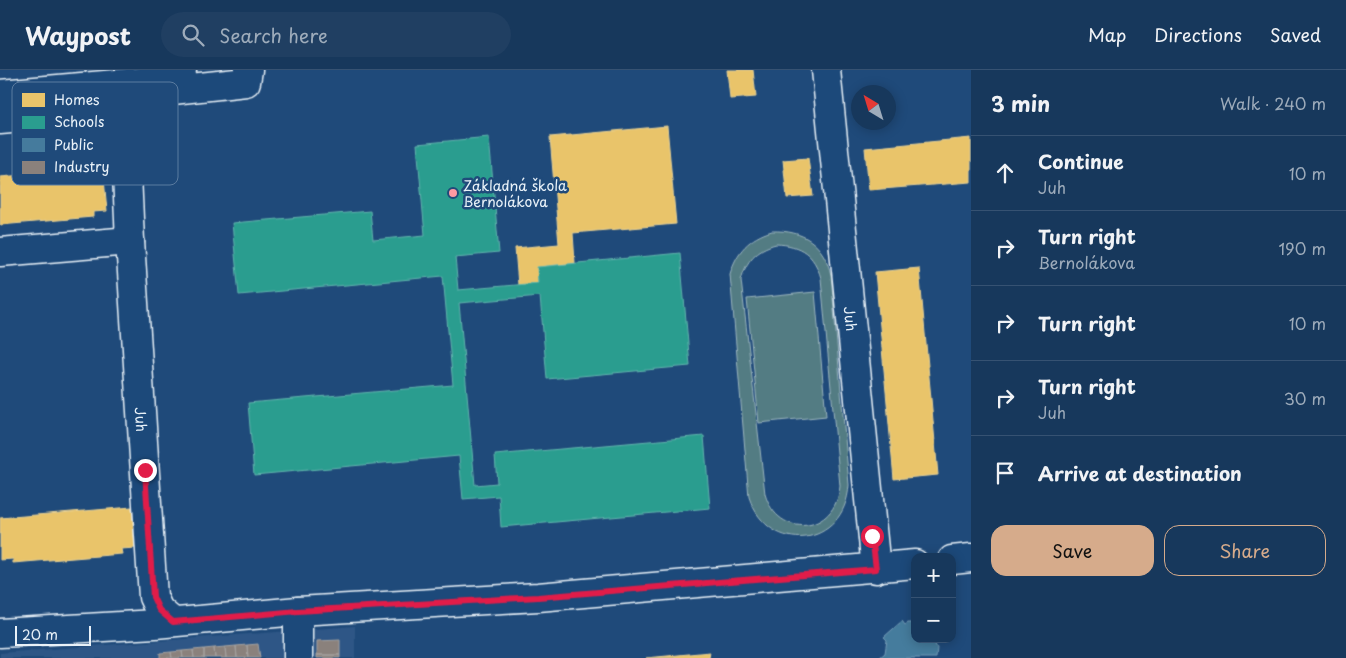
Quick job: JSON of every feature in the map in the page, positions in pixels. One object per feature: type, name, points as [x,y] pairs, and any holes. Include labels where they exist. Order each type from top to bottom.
[{"type":"street","points":[[153,82],[246,82],[248,70]]},
{"type":"street","name":"Juh","points":[[826,70],[876,569]]},
{"type":"street","name":"Juh","points":[[127,185],[153,597]]},
{"type":"street","points":[[0,252],[130,241]]},
{"type":"street","points":[[956,560],[971,558]]},
{"type":"street","points":[[0,633],[173,622],[298,611],[538,597],[911,565]]},
{"type":"street","points":[[153,597],[159,610],[173,622]]},
{"type":"street","points":[[136,624],[147,612],[153,597]]},
{"type":"street","points":[[298,611],[298,658]]},
{"type":"shaded area","points":[[355,626],[355,658],[0,658],[0,653]]},
{"type":"green space","points":[[772,231],[783,231],[803,236],[818,247],[828,264],[831,275],[849,485],[844,506],[834,522],[821,532],[805,537],[788,536],[772,529],[759,516],[749,497],[730,274],[740,252],[750,242]],"holes":[[[776,244],[793,246],[805,252],[815,263],[821,278],[840,486],[836,502],[828,514],[818,522],[806,525],[793,524],[782,519],[772,509],[765,494],[741,280],[746,267],[757,253],[769,246]]]},
{"type":"green space","points":[[815,292],[826,416],[759,423],[747,299]]},
{"type":"building: Homes","points":[[727,70],[753,70],[756,97],[730,99]]},
{"type":"building: Homes","points":[[667,126],[676,224],[573,233],[575,263],[537,267],[538,283],[518,285],[515,248],[559,244],[550,137]]},
{"type":"building: Homes","points":[[971,138],[971,182],[869,190],[865,148]]},
{"type":"building: Homes","points":[[808,158],[813,196],[787,198],[783,160]]},
{"type":"building: Homes","points":[[12,176],[12,185],[105,185],[107,211],[93,212],[93,217],[0,225],[0,177]]},
{"type":"building: Homes","points":[[919,268],[938,475],[894,479],[875,272]]},
{"type":"building: Homes","points":[[132,507],[136,548],[121,549],[122,554],[13,563],[13,559],[0,560],[0,518]]},
{"type":"building: Homes","points":[[710,652],[709,658],[646,658]]},
{"type":"building: Schools","points":[[489,137],[499,253],[455,257],[458,290],[538,283],[537,267],[680,253],[690,366],[547,379],[540,296],[459,303],[475,485],[497,483],[495,455],[704,436],[710,508],[501,527],[499,496],[463,499],[459,456],[254,475],[248,403],[453,385],[443,276],[239,295],[232,223],[370,211],[373,240],[425,235],[417,144]]},
{"type":"building: Public","points":[[902,621],[905,625],[911,623],[911,643],[938,643],[935,645],[937,648],[936,658],[879,658],[885,653],[887,640],[884,637]]},
{"type":"building: Industry","points":[[340,640],[340,655],[317,655],[317,641]]},
{"type":"building: Industry","points":[[258,644],[260,658],[248,658],[247,645]]},
{"type":"building: Industry","points":[[247,645],[248,658],[237,658],[236,646]]},
{"type":"building: Industry","points":[[236,646],[237,658],[226,658],[225,647]]},
{"type":"building: Industry","points":[[225,647],[226,658],[215,658],[214,648]]},
{"type":"building: Industry","points":[[214,648],[215,658],[204,658],[204,649]]},
{"type":"building: Industry","points":[[204,649],[204,658],[194,658],[193,650]]},
{"type":"building: Industry","points":[[193,650],[194,658],[183,658],[182,651]]},
{"type":"building: Industry","points":[[182,651],[183,658],[172,658],[171,652]]},
{"type":"building: Industry","points":[[171,652],[172,658],[160,658],[160,653]]},
{"type":"building: Industry","points":[[317,655],[340,655],[340,658],[317,658]]},
{"type":"place","name":"Základná škola Bernolákova","points":[[453,193]]},
{"type":"route","points":[[145,470],[153,597],[159,610],[173,622],[298,611],[538,597],[876,569],[872,536]]}]
